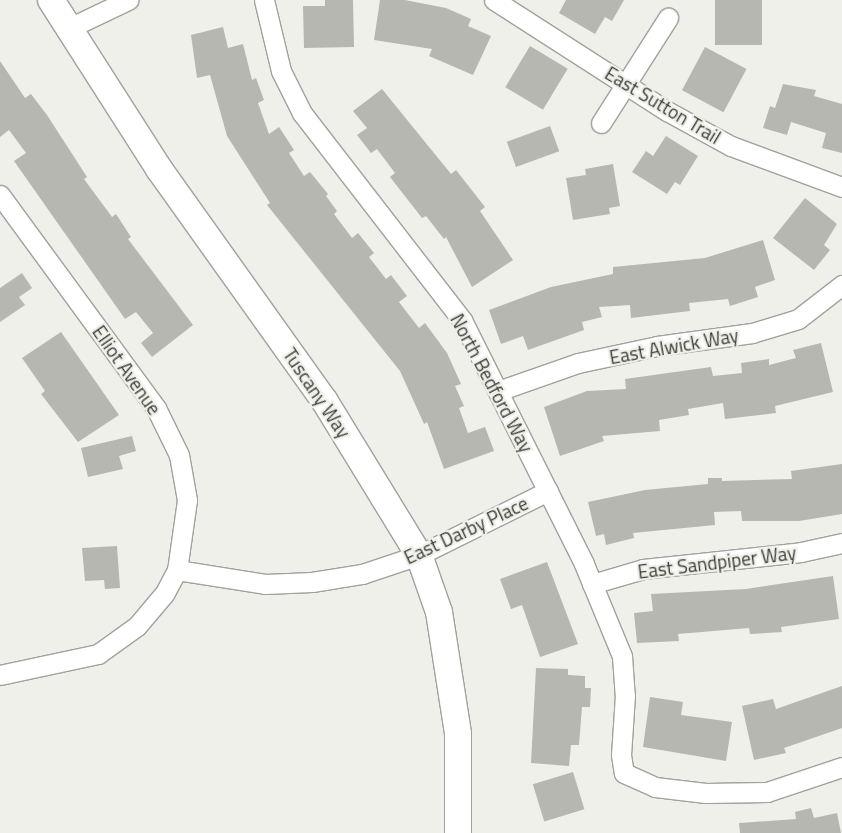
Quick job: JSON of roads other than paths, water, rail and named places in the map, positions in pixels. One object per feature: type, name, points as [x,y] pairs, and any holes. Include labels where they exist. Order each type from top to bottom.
[{"type":"street","name":"Tuscany Way","points":[[51,0],[67,29],[159,169],[324,400],[419,555],[439,612],[458,734],[458,833]]},
{"type":"street","points":[[67,29],[128,0]]},
{"type":"street","name":"North Bedford Way","points":[[264,0],[281,71],[302,113],[462,320],[548,491],[592,584],[622,656],[626,695],[621,755],[624,773],[655,787],[706,793],[767,792],[842,767]]},
{"type":"street","name":"East Sutton Trail","points":[[494,0],[731,146],[842,187]]},
{"type":"street","points":[[601,123],[668,18]]},
{"type":"street","name":"Elliot Avenue","points":[[0,195],[156,408],[179,456],[187,500],[177,570]]},
{"type":"street","name":"East Alwick Way","points":[[498,391],[578,363],[657,346],[752,333],[798,319],[842,285]]},
{"type":"street","name":"East Darby Place","points":[[177,570],[265,584],[312,582],[362,574],[419,555],[548,491]]},
{"type":"street","name":"East Sandpiper Way","points":[[592,584],[643,569],[801,552],[842,543]]},
{"type":"street","points":[[0,675],[98,654],[136,626],[164,594],[177,570]]}]
